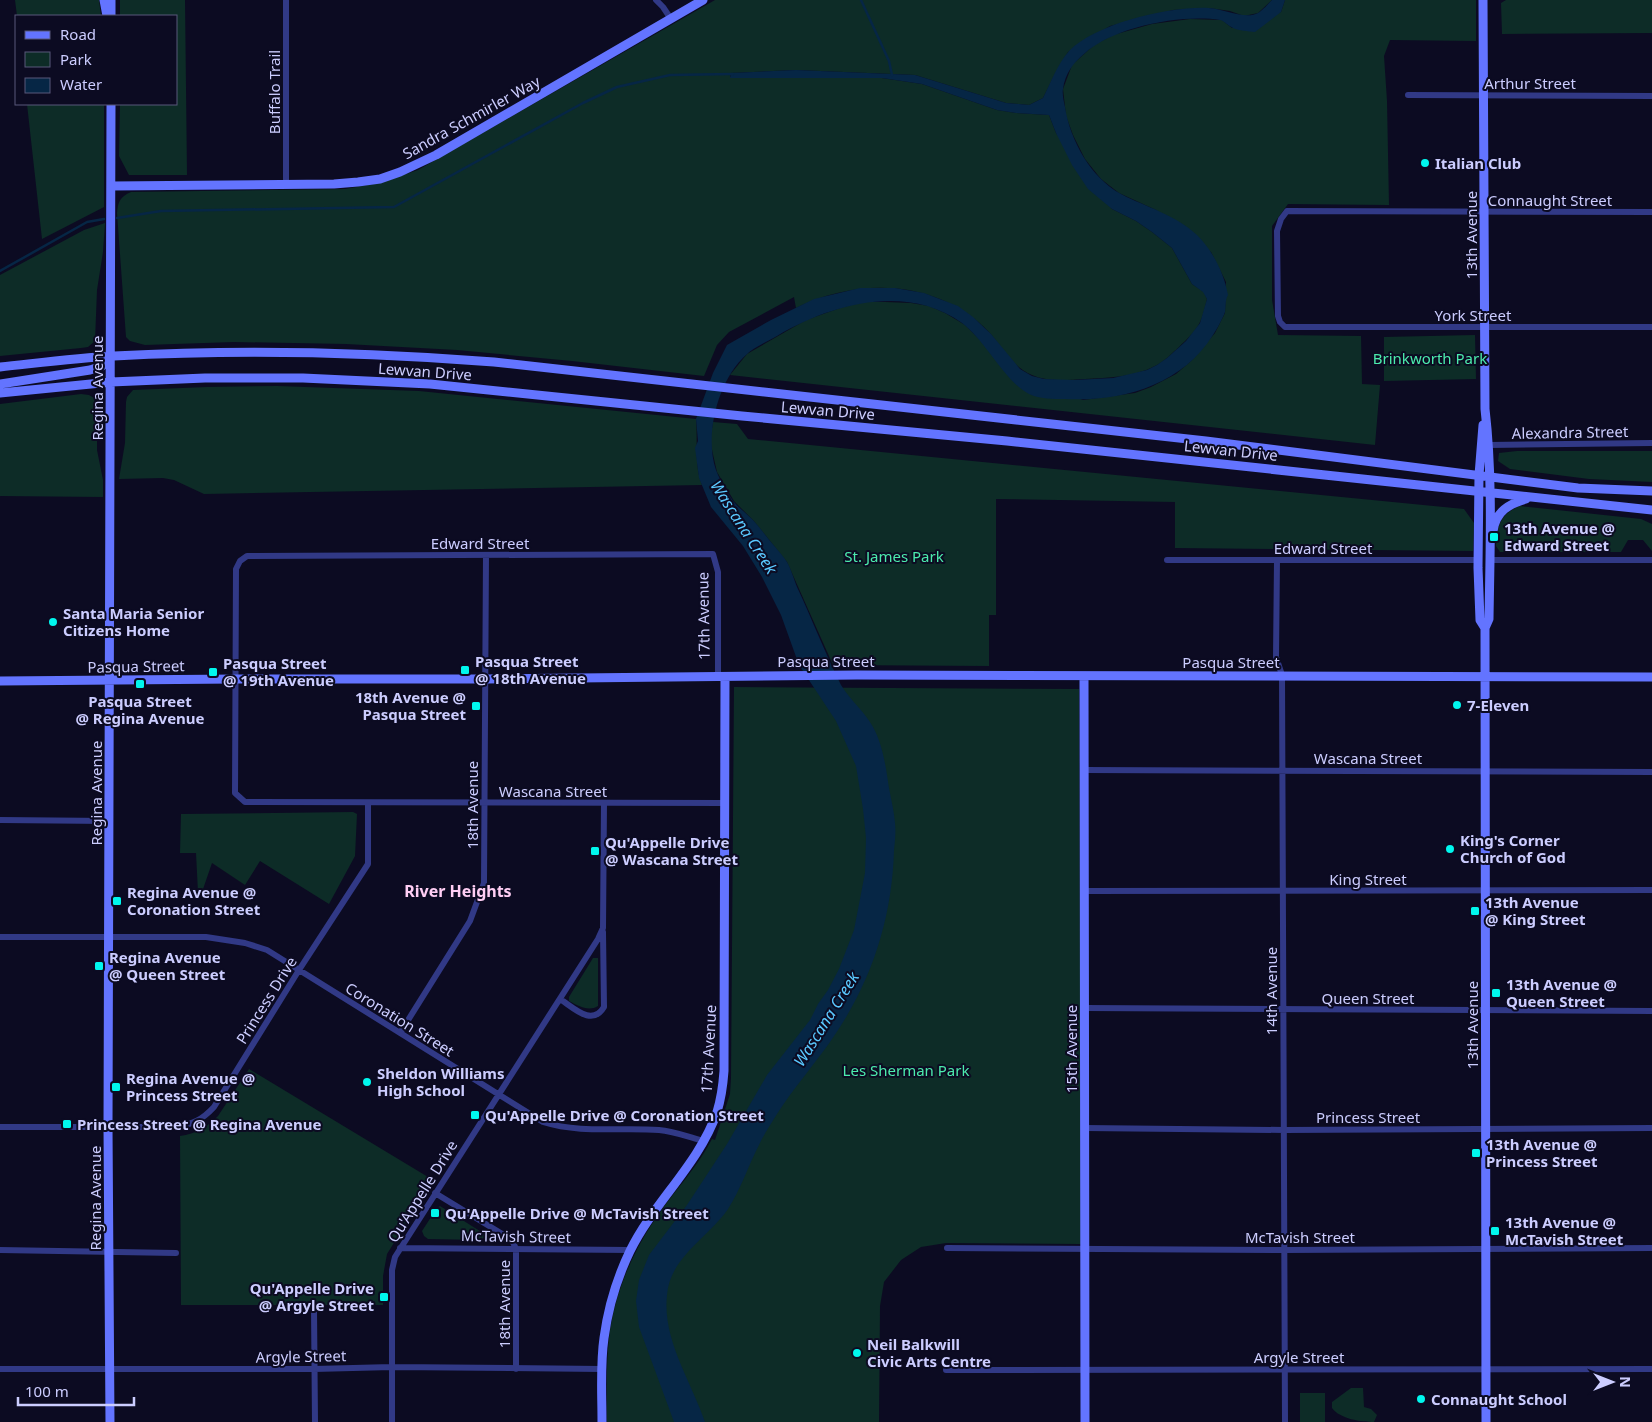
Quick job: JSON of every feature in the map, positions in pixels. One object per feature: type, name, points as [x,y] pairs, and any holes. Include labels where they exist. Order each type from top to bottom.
[{"type":"street","points":[[104,0],[107,15]]},
{"type":"street","points":[[111,0],[111,15]]},
{"type":"street","name":"Buffalo Trail","points":[[286,0],[286,184]]},
{"type":"street","points":[[656,0],[671,19]]},
{"type":"street","name":"Sandra Schmirler Way","points":[[111,186],[286,184],[358,182],[380,179],[419,165],[703,0]]},
{"type":"street","name":"13th Avenue","points":[[1483,0],[1485,409],[1490,476],[1490,619],[1485,628],[1486,1422]]},
{"type":"street","name":"Arthur Street","points":[[1408,95],[1652,96]]},
{"type":"street","name":"Regina Avenue","points":[[110,1422],[108,1127],[111,105]]},
{"type":"street","name":"Connaught Street","points":[[1294,328],[1285,326],[1280,322],[1278,316],[1277,231],[1281,219],[1287,211],[1652,212]]},
{"type":"street","name":"York Street","points":[[1294,328],[1652,327]]},
{"type":"street","name":"Lewvan Drive","points":[[0,367],[111,356],[261,351],[374,354],[494,362],[1206,441],[1578,488],[1652,491]]},
{"type":"street","points":[[0,384],[90,370],[102,366],[111,356]]},
{"type":"street","name":"Lewvan Drive","points":[[0,393],[111,382],[205,378],[303,378],[486,389],[1017,442],[1652,510]]},
{"type":"street","name":"13th Avenue","points":[[1485,409],[1479,475],[1480,620],[1485,628]]},
{"type":"street","name":"Alexandra Street","points":[[1489,446],[1652,443]]},
{"type":"street","points":[[1530,498],[1505,507],[1499,514],[1494,524],[1490,557],[1652,560]]},
{"type":"street","points":[[1637,509],[1652,516]]},
{"type":"street","name":"Edward Street","points":[[236,679],[236,569],[240,561],[247,556],[713,554]]},
{"type":"street","name":"17th Avenue","points":[[602,1422],[604,1339],[609,1311],[618,1280],[631,1250],[650,1217],[704,1141],[717,1113],[722,1091],[724,1071],[724,803],[718,572],[713,554]]},
{"type":"street","name":"18th Avenue","points":[[400,1033],[470,921],[484,883],[486,555]]},
{"type":"street","name":"Edward Street","points":[[1167,560],[1479,560]]},
{"type":"street","name":"14th Avenue","points":[[1277,560],[1276,657],[1282,676],[1285,1422]]},
{"type":"street","name":"Pasqua Street","points":[[0,681],[486,679],[788,675],[1652,677]]},
{"type":"street","name":"15th Avenue","points":[[1084,676],[1085,1422]]},
{"type":"street","name":"Wascana Street","points":[[236,679],[236,793],[245,802],[724,803]]},
{"type":"street","name":"Wascana Street","points":[[1084,770],[1652,772]]},
{"type":"street","name":"Princess Drive","points":[[108,1127],[176,1127],[191,1124],[205,1117],[214,1107],[299,970],[368,864],[368,803]]},
{"type":"street","name":"Qu'Appelle Drive","points":[[560,999],[586,1016],[600,1013],[604,1007],[604,803]]},
{"type":"street","points":[[0,820],[110,821]]},
{"type":"street","name":"King Street","points":[[1084,891],[1652,890]]},
{"type":"street","name":"Qu'Appelle Drive","points":[[392,1422],[392,1270],[395,1257],[598,939],[603,928]]},
{"type":"street","points":[[0,937],[109,937]]},
{"type":"street","name":"Coronation Street","points":[[109,937],[206,937],[245,943],[267,950],[543,1122],[558,1127],[583,1130],[660,1130],[704,1141]]},
{"type":"street","name":"Queen Street","points":[[1085,1008],[1652,1011]]},
{"type":"street","points":[[0,1127],[108,1127]]},
{"type":"street","name":"Princess Street","points":[[1085,1128],[1284,1130],[1652,1128]]},
{"type":"street","name":"18th Avenue","points":[[435,1193],[512,1240],[516,1249],[516,1369]]},
{"type":"street","name":"McTavish Street","points":[[400,1248],[631,1250]]},
{"type":"street","name":"McTavish Street","points":[[947,1248],[1284,1250],[1652,1248]]},
{"type":"street","points":[[0,1250],[176,1253]]},
{"type":"street","points":[[314,1309],[314,1422]]},
{"type":"street","name":"Argyle Street","points":[[0,1369],[314,1369],[392,1367],[602,1369]]},
{"type":"street","name":"Argyle Street","points":[[946,1370],[1652,1369]]},
{"type":"green space","points":[[15,0],[99,0],[101,15],[17,15]]},
{"type":"green space","points":[[120,0],[185,0],[187,175],[129,175],[119,156],[120,105],[178,105],[178,15],[120,15]]},
{"type":"green space","points":[[715,0],[1272,0],[1258,13],[1244,16],[1230,11],[1209,8],[1173,10],[1110,26],[1068,52],[1043,98],[1029,105],[1006,103],[915,75],[796,70],[731,73],[730,77],[882,78],[922,84],[997,110],[1049,115],[1056,133],[1112,209],[1136,221],[1172,248],[1192,284],[1204,292],[1207,299],[1202,318],[1197,327],[1167,358],[1147,370],[1121,376],[1065,380],[1044,379],[1025,371],[1012,360],[984,327],[963,311],[941,300],[918,292],[893,288],[869,288],[844,292],[819,298],[796,308],[794,297],[729,332],[717,345],[704,376],[457,350],[346,344],[234,342],[145,345],[130,341],[126,337],[117,213],[120,200],[127,194],[131,192],[345,189],[379,183],[418,170]]},
{"type":"green space","points":[[1285,0],[1476,0],[1476,41],[1390,40],[1384,56],[1389,205],[1288,204],[1272,226],[1272,300],[1278,335],[1361,336],[1362,384],[1380,385],[1375,445],[730,375],[747,354],[806,320],[864,302],[911,303],[929,306],[945,313],[965,325],[985,345],[1006,372],[1083,400],[1135,393],[1176,374],[1191,361],[1215,333],[1225,313],[1226,282],[1211,252],[1156,210],[1119,193],[1101,179],[1085,159],[1073,135],[1066,116],[1063,89],[1072,65],[1094,45],[1113,35],[1152,24],[1190,19],[1222,20],[1232,28],[1281,12]]},
{"type":"green space","points":[[1506,0],[1652,0],[1652,33],[1502,34],[1501,3]]},
{"type":"green space","points":[[27,105],[104,105],[104,207],[42,239]]},
{"type":"green space","points":[[105,223],[97,290],[95,341],[88,347],[0,356],[0,275],[84,230]]},
{"type":"green space","name":"Brinkworth Park","points":[[1475,335],[1476,379],[1384,381],[1384,337]]},
{"type":"green space","points":[[277,386],[419,391],[696,419],[697,461],[702,485],[204,494],[174,480],[163,478],[119,479],[125,443],[126,402],[127,397],[133,390]]},
{"type":"green space","points":[[81,394],[94,398],[97,406],[97,450],[103,480],[103,497],[0,496],[0,404]]},
{"type":"green space","name":"St. James Park","points":[[713,422],[737,424],[748,439],[1464,509],[1474,523],[1473,551],[1175,548],[1175,502],[996,499],[996,615],[989,615],[989,666],[833,665],[787,562],[753,520],[734,501],[717,472],[710,441]]},
{"type":"green space","points":[[1517,451],[1652,451],[1652,482],[1589,479],[1510,469],[1498,461],[1499,453]]},
{"type":"green space","points":[[1520,506],[1641,519],[1652,524],[1652,551],[1643,540],[1628,540],[1621,552],[1500,552],[1496,546],[1499,526],[1508,513]]},
{"type":"green space","name":"Les Sherman Park","points":[[734,687],[1079,689],[1081,1244],[946,1243],[921,1247],[901,1260],[884,1282],[880,1306],[879,1422],[607,1422],[609,1338],[611,1323],[624,1278],[652,1224],[699,1161],[712,1139],[715,1140],[730,1094]]},
{"type":"green space","points":[[353,812],[357,814],[355,856],[329,904],[260,861],[245,885],[212,863],[202,892],[198,892],[196,853],[180,853],[181,814]]},
{"type":"green space","points":[[593,958],[598,958],[598,1006],[587,1008],[569,1001],[569,997]]},
{"type":"green space","points":[[249,1069],[433,1180],[387,1254],[383,1276],[383,1305],[181,1305],[180,1136],[191,1134],[201,1129],[218,1116]]},
{"type":"green space","points":[[440,1206],[483,1233],[485,1237],[481,1240],[428,1239],[422,1231]]},
{"type":"green space","points":[[1351,1388],[1363,1388],[1364,1407],[1371,1409],[1377,1415],[1374,1422],[1345,1417],[1332,1408],[1332,1402]]},
{"type":"green space","points":[[1300,1393],[1325,1393],[1325,1422],[1300,1422]]},
{"type":"water","name":"Wascana Creek","points":[[1272,0],[1285,0],[1281,12],[1255,32],[1235,29],[1220,20],[1186,19],[1148,25],[1112,36],[1080,57],[1070,69],[1064,84],[1063,98],[1068,120],[1077,145],[1091,168],[1110,187],[1121,194],[1189,228],[1208,248],[1221,271],[1228,295],[1225,312],[1215,333],[1200,353],[1184,367],[1167,378],[1128,394],[1085,399],[1038,397],[1020,388],[962,323],[940,311],[917,304],[893,301],[869,302],[844,307],[821,315],[798,325],[749,352],[736,366],[721,393],[713,425],[713,456],[716,470],[734,502],[753,520],[787,562],[841,685],[873,727],[882,749],[894,814],[895,836],[889,901],[884,926],[877,951],[857,997],[830,1042],[777,1114],[761,1141],[737,1194],[728,1209],[682,1259],[670,1282],[667,1295],[667,1311],[673,1344],[705,1422],[674,1422],[639,1327],[636,1301],[639,1280],[649,1255],[687,1205],[727,1144],[767,1075],[810,1020],[828,990],[839,969],[854,930],[865,873],[866,838],[856,766],[836,721],[799,665],[781,615],[762,577],[743,546],[711,507],[699,478],[695,448],[698,441],[696,419],[713,373],[727,345],[771,320],[814,299],[860,288],[895,288],[924,293],[958,306],[991,334],[1020,369],[1032,376],[1044,379],[1074,380],[1113,378],[1147,370],[1167,358],[1186,341],[1200,323],[1207,299],[1203,292],[1192,284],[1172,248],[1136,221],[1112,209],[1088,189],[1072,165],[1049,115],[997,110],[922,84],[882,78],[730,78],[731,73],[796,70],[915,75],[1006,103],[1029,105],[1043,98],[1058,67],[1069,51],[1081,41],[1097,32],[1155,13],[1193,8],[1209,8],[1241,15],[1253,15],[1260,12]]},
{"type":"waterway","points":[[861,0],[889,61],[892,75]]},
{"type":"waterway","points":[[117,218],[161,211],[394,207],[583,103],[617,87],[670,75],[733,74]]},
{"type":"waterway","points":[[0,271],[87,222],[104,219]]},
{"type":"place","name":"Italian Club","points":[[1425,163]]},
{"type":"place","name":"13th Avenue @ Edward Street","points":[[1494,537]]},
{"type":"place","name":"Santa Maria Senior Citizens Home","points":[[53,622]]},
{"type":"place","name":"Pasqua Street @ 18th Avenue","points":[[465,670]]},
{"type":"place","name":"Pasqua Street @ 19th Avenue","points":[[213,672]]},
{"type":"place","name":"Pasqua Street @ Regina Avenue","points":[[140,684]]},
{"type":"place","name":"7-Eleven","points":[[1457,705]]},
{"type":"place","name":"18th Avenue @ Pasqua Street","points":[[476,706]]},
{"type":"place","name":"King's Corner Church of God","points":[[1450,849]]},
{"type":"place","name":"Qu'Appelle Drive @ Wascana Street","points":[[595,851]]},
{"type":"place","name":"Regina Avenue @ Coronation Street","points":[[117,901]]},
{"type":"place","name":"13th Avenue @ King Street","points":[[1475,911]]},
{"type":"place","name":"Regina Avenue @ Queen Street","points":[[99,966]]},
{"type":"place","name":"13th Avenue @ Queen Street","points":[[1496,993]]},
{"type":"place","name":"Sheldon Williams High School","points":[[367,1082]]},
{"type":"place","name":"Regina Avenue @ Princess Street","points":[[116,1087]]},
{"type":"place","name":"Qu'Appelle Drive @ Coronation Street","points":[[475,1115]]},
{"type":"place","name":"Princess Street @ Regina Avenue","points":[[67,1124]]},
{"type":"place","name":"13th Avenue @ Princess Street","points":[[1476,1153]]},
{"type":"place","name":"Qu'Appelle Drive @ McTavish Street","points":[[435,1213]]},
{"type":"place","name":"13th Avenue @ McTavish Street","points":[[1495,1231]]},
{"type":"place","name":"Qu'Appelle Drive @ Argyle Street","points":[[384,1297]]},
{"type":"place","name":"Neil Balkwill Civic Arts Centre","points":[[857,1353]]},
{"type":"place","name":"Connaught School","points":[[1421,1399]]},
{"type":"district","name":"River Heights","points":[[458,891]]}]
